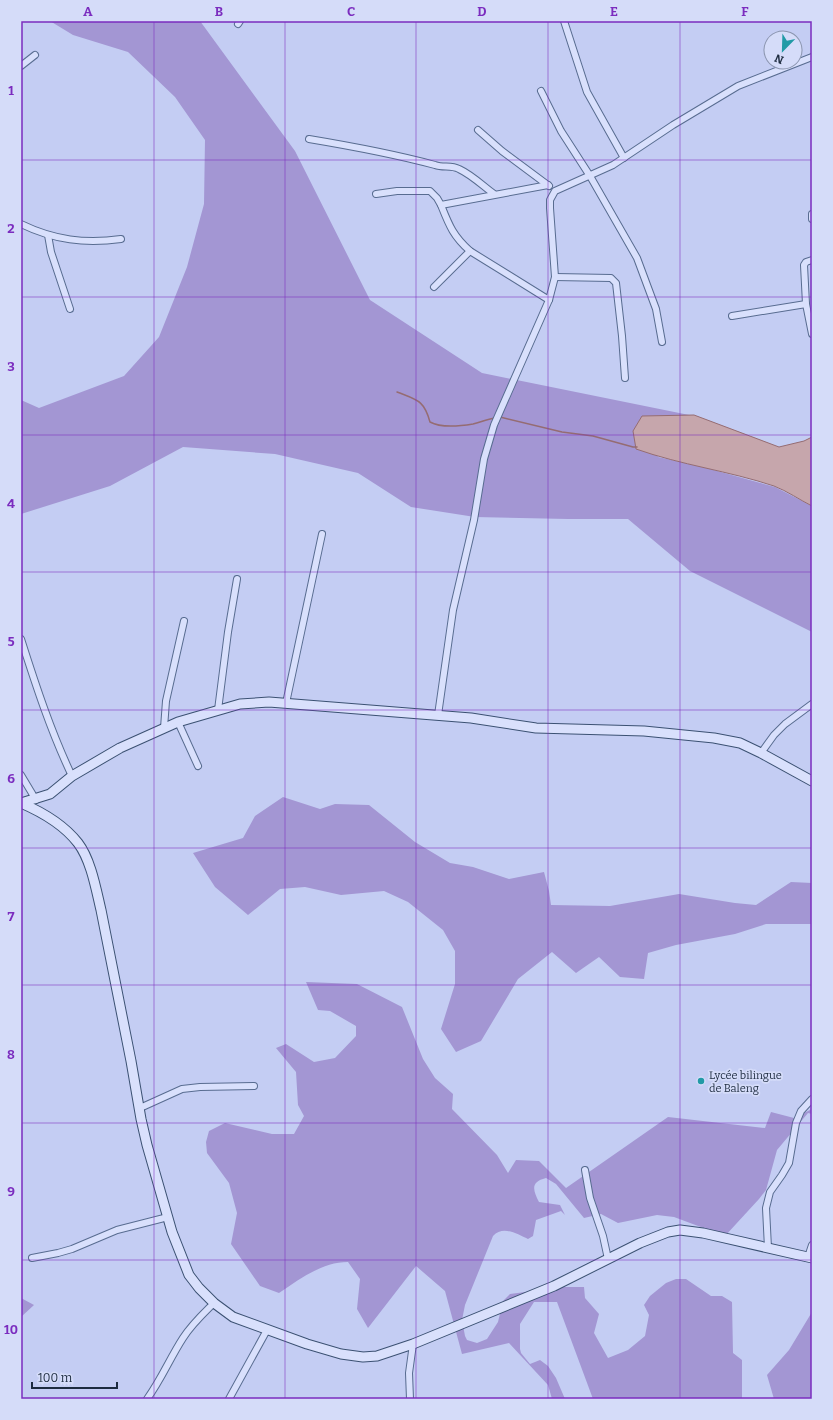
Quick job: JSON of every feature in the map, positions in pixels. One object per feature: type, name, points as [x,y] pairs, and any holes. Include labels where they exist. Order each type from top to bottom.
[{"type":"street","points":[[564,21],[587,92],[624,158]]},
{"type":"street","points":[[21,66],[35,55]]},
{"type":"street","points":[[438,715],[453,610],[474,520],[484,459],[494,425],[549,300],[555,277],[550,200],[555,191],[613,165],[673,125],[738,86],[812,58]]},
{"type":"street","points":[[541,91],[561,131],[590,176],[637,258],[656,309],[662,342]]},
{"type":"street","points":[[478,130],[502,151],[555,191]]},
{"type":"street","points":[[309,139],[373,151],[437,166],[450,166],[458,168],[470,175],[494,194]]},
{"type":"street","points":[[441,205],[548,185]]},
{"type":"street","points":[[376,194],[397,191],[430,191],[438,198],[451,230],[461,243],[470,251],[549,300]]},
{"type":"street","points":[[812,214],[812,220]]},
{"type":"street","points":[[21,224],[48,235],[72,240],[98,242],[121,239]]},
{"type":"street","points":[[48,235],[51,252],[70,309]]},
{"type":"street","points":[[434,287],[470,251]]},
{"type":"street","points":[[812,260],[806,262],[804,265],[806,304],[812,334]]},
{"type":"street","points":[[555,277],[611,278],[614,280],[616,283],[622,336],[625,378]]},
{"type":"street","points":[[732,316],[806,304]]},
{"type":"street","points":[[286,703],[322,534]]},
{"type":"street","points":[[218,710],[228,632],[238,579]]},
{"type":"street","points":[[164,728],[166,701],[184,620]]},
{"type":"street","points":[[21,639],[55,740],[72,776]]},
{"type":"street","points":[[812,781],[740,743],[714,738],[644,731],[536,728],[472,718],[269,702],[240,704],[178,722],[120,748],[72,776],[50,794],[36,800],[21,803],[37,810],[69,833],[79,844],[93,876],[120,1004],[147,1145],[168,1217],[189,1275],[198,1288],[214,1303],[233,1317],[307,1344],[341,1354],[363,1357],[377,1356],[413,1344],[554,1286],[640,1243],[668,1232],[680,1230],[703,1233],[810,1258],[812,1245]]},
{"type":"street","points":[[761,753],[774,735],[785,724],[812,704]]},
{"type":"street","points":[[178,722],[198,766]]},
{"type":"street","points":[[21,775],[36,800]]},
{"type":"street","points":[[140,1108],[182,1089],[200,1086],[254,1086]]},
{"type":"street","points":[[768,1248],[766,1208],[770,1192],[782,1176],[789,1163],[796,1123],[801,1111],[812,1099]]},
{"type":"street","points":[[585,1170],[590,1198],[603,1236],[608,1259]]},
{"type":"street","points":[[32,1258],[72,1249],[117,1230],[168,1217]]},
{"type":"street","points":[[147,1399],[183,1338],[196,1320],[214,1303]]},
{"type":"street","points":[[229,1399],[267,1330]]},
{"type":"street","points":[[410,1399],[409,1373],[413,1344]]},
{"type":"shaded area","points":[[50,21],[200,21],[295,151],[370,300],[482,373],[699,417],[642,417],[658,457],[703,467],[775,487],[812,506],[812,632],[690,571],[628,519],[475,517],[411,507],[358,473],[275,454],[183,447],[110,486],[21,514],[21,400],[39,408],[124,376],[159,337],[187,267],[204,204],[205,140],[175,97],[128,52],[73,35]]},
{"type":"shaded area","points":[[694,415],[779,447],[804,441],[812,437],[812,506],[774,486],[740,476],[653,455],[636,449],[633,431],[642,416]]},
{"type":"shaded area","points":[[283,797],[320,809],[335,804],[369,805],[415,842],[450,863],[473,867],[509,879],[544,872],[551,905],[610,906],[679,894],[756,905],[791,882],[812,883],[812,924],[766,924],[735,934],[676,945],[648,953],[644,979],[620,977],[599,957],[576,973],[552,952],[518,979],[481,1041],[456,1052],[441,1029],[455,984],[455,951],[443,930],[408,902],[384,891],[341,895],[305,887],[280,889],[248,915],[215,887],[193,853],[243,838],[255,816]]},
{"type":"shaded area","points":[[306,982],[357,984],[402,1007],[423,1059],[435,1078],[453,1094],[452,1109],[497,1155],[508,1173],[516,1160],[539,1161],[566,1188],[668,1117],[765,1128],[771,1112],[794,1118],[812,1109],[812,1114],[808,1113],[777,1150],[766,1190],[725,1236],[674,1217],[657,1215],[618,1223],[601,1214],[584,1218],[556,1184],[546,1178],[537,1182],[534,1190],[539,1202],[560,1205],[565,1215],[561,1211],[536,1220],[533,1236],[528,1239],[506,1231],[501,1231],[493,1236],[465,1305],[462,1320],[465,1336],[467,1340],[477,1343],[487,1339],[498,1322],[503,1301],[510,1294],[563,1287],[584,1287],[585,1298],[599,1314],[594,1333],[608,1358],[628,1350],[645,1336],[649,1315],[644,1305],[650,1296],[666,1283],[676,1279],[686,1279],[711,1296],[722,1296],[732,1302],[733,1353],[742,1360],[742,1399],[593,1399],[557,1302],[534,1302],[520,1324],[520,1349],[521,1353],[530,1364],[540,1360],[548,1366],[556,1378],[565,1399],[552,1399],[548,1385],[509,1343],[462,1354],[445,1291],[416,1266],[368,1328],[357,1309],[360,1279],[348,1262],[320,1268],[279,1293],[260,1286],[231,1244],[237,1213],[229,1183],[207,1153],[206,1142],[209,1131],[225,1123],[272,1134],[294,1134],[304,1116],[298,1105],[296,1072],[276,1048],[286,1044],[314,1062],[335,1058],[356,1036],[356,1026],[330,1011],[318,1010]]},
{"type":"shaded area","points":[[21,1298],[34,1305],[21,1317]]},
{"type":"shaded area","points":[[812,1312],[812,1399],[774,1399],[767,1375],[789,1350]]},
{"type":"waterway","points":[[397,392],[419,402],[425,409],[430,422],[435,424],[445,426],[463,425],[495,418]]},
{"type":"waterway","points":[[500,417],[562,432],[593,436],[637,447]]},
{"type":"place","name":"Lycée bilingue de Baleng","points":[[701,1081]]}]
